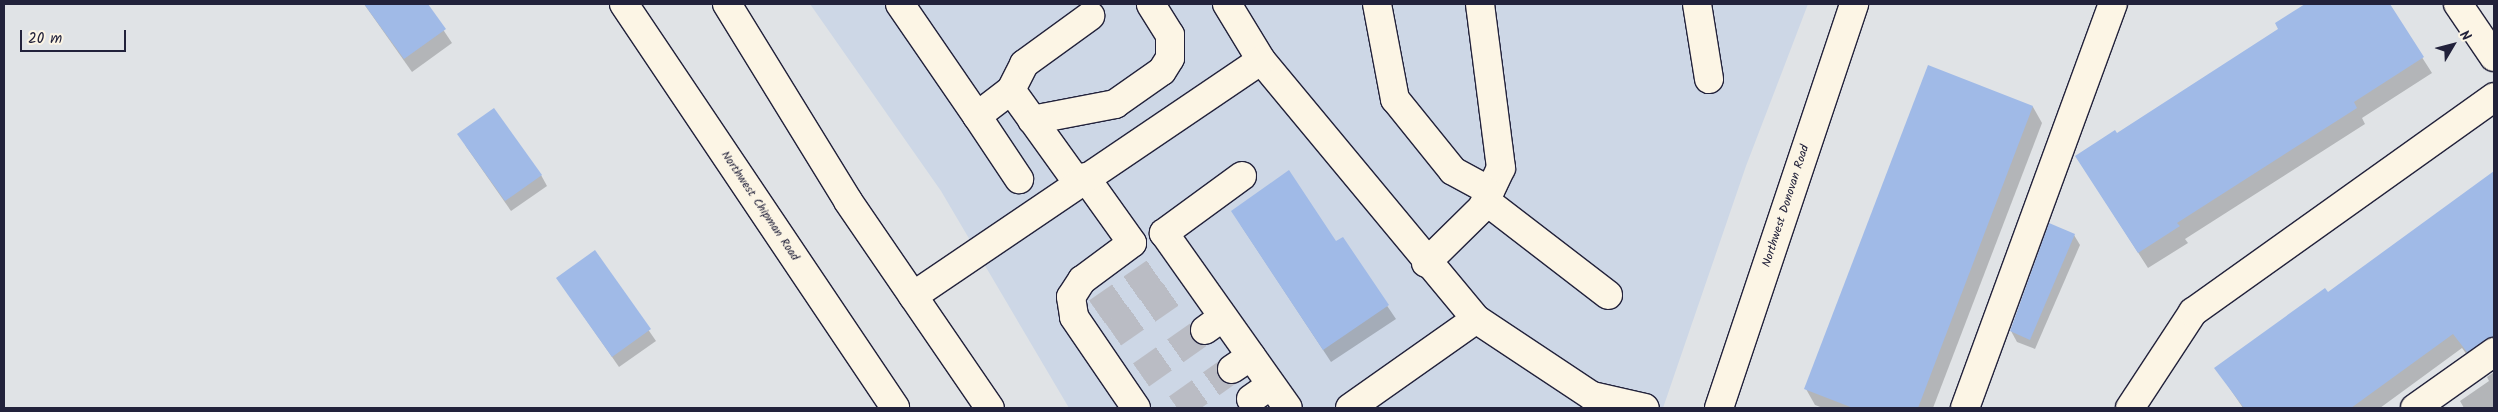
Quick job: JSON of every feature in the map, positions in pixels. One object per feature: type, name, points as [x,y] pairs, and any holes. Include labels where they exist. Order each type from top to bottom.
[{"type":"main road","name":"Northwest Chipman Road","points":[[624,4],[896,408]]},
{"type":"main road","points":[[727,4],[848,202],[990,408]]},
{"type":"main road","points":[[900,4],[1019,179]]},
{"type":"main road","points":[[1032,120],[1115,104],[1162,71],[1170,58],[1170,35],[1151,4]]},
{"type":"main road","points":[[1227,4],[1261,60],[1426,263],[1476,319],[1592,396],[1645,408]]},
{"type":"main road","points":[[1377,4],[1396,99],[1453,171],[1488,196],[1608,295]]},
{"type":"main road","points":[[1426,263],[1488,196],[1501,168],[1480,4]]},
{"type":"main road","points":[[1697,4],[1709,80]]},
{"type":"main road","name":"Northwest Donovan Road","points":[[1719,408],[1854,4]]},
{"type":"main road","points":[[1965,408],[2113,4]]},
{"type":"main road","points":[[2458,4],[2494,57]]},
{"type":"main road","points":[[977,116],[1010,90],[1024,64],[1090,16]]},
{"type":"main road","points":[[913,296],[1081,179],[1261,60]]},
{"type":"main road","points":[[1010,90],[1032,120],[1132,243]]},
{"type":"main road","points":[[2130,408],[2193,312],[2494,97]]},
{"type":"main road","points":[[1133,391],[1104,341],[1088,319],[1074,318],[1071,297],[1082,280],[1132,243],[1164,233],[1242,176]]},
{"type":"main road","points":[[1164,233],[1170,261],[1261,392],[1288,408]]},
{"type":"main road","points":[[1350,408],[1476,319]]},
{"type":"main road","points":[[2416,408],[2494,352]]},
{"type":"shaded area","points":[[810,4],[1808,4],[1746,166],[1663,408],[1069,408],[941,191]]},
{"type":"building","points":[[364,4],[428,4],[446,29],[404,59]]},
{"type":"building","points":[[2305,4],[2390,4],[2424,57],[2354,102],[2357,108],[2177,223],[2180,226],[2138,253],[2075,156],[2115,130],[2117,133],[2278,29],[2275,23]]},
{"type":"building","points":[[1928,65],[2033,106],[1918,408],[1853,408],[1804,389]]},
{"type":"building","points":[[494,108],[542,175],[505,201],[457,134]]},
{"type":"building","points":[[1289,170],[1336,241],[1343,237],[1389,305],[1323,350],[1231,211]]},
{"type":"building","points":[[2494,171],[2494,337],[2467,352],[2453,334],[2351,408],[2244,408],[2214,368],[2325,288],[2328,292]]},
{"type":"building","points":[[2049,223],[2075,234],[2030,340],[2010,331]]},
{"type":"building","points":[[595,250],[651,329],[612,357],[556,278]]},
{"type":"tunnel","points":[[1097,312],[1162,267]]},
{"type":"tunnel","points":[[1113,334],[1178,289]]},
{"type":"tunnel","points":[[1141,375],[1205,330]]},
{"type":"tunnel","points":[[1177,408],[1232,369]]}]
